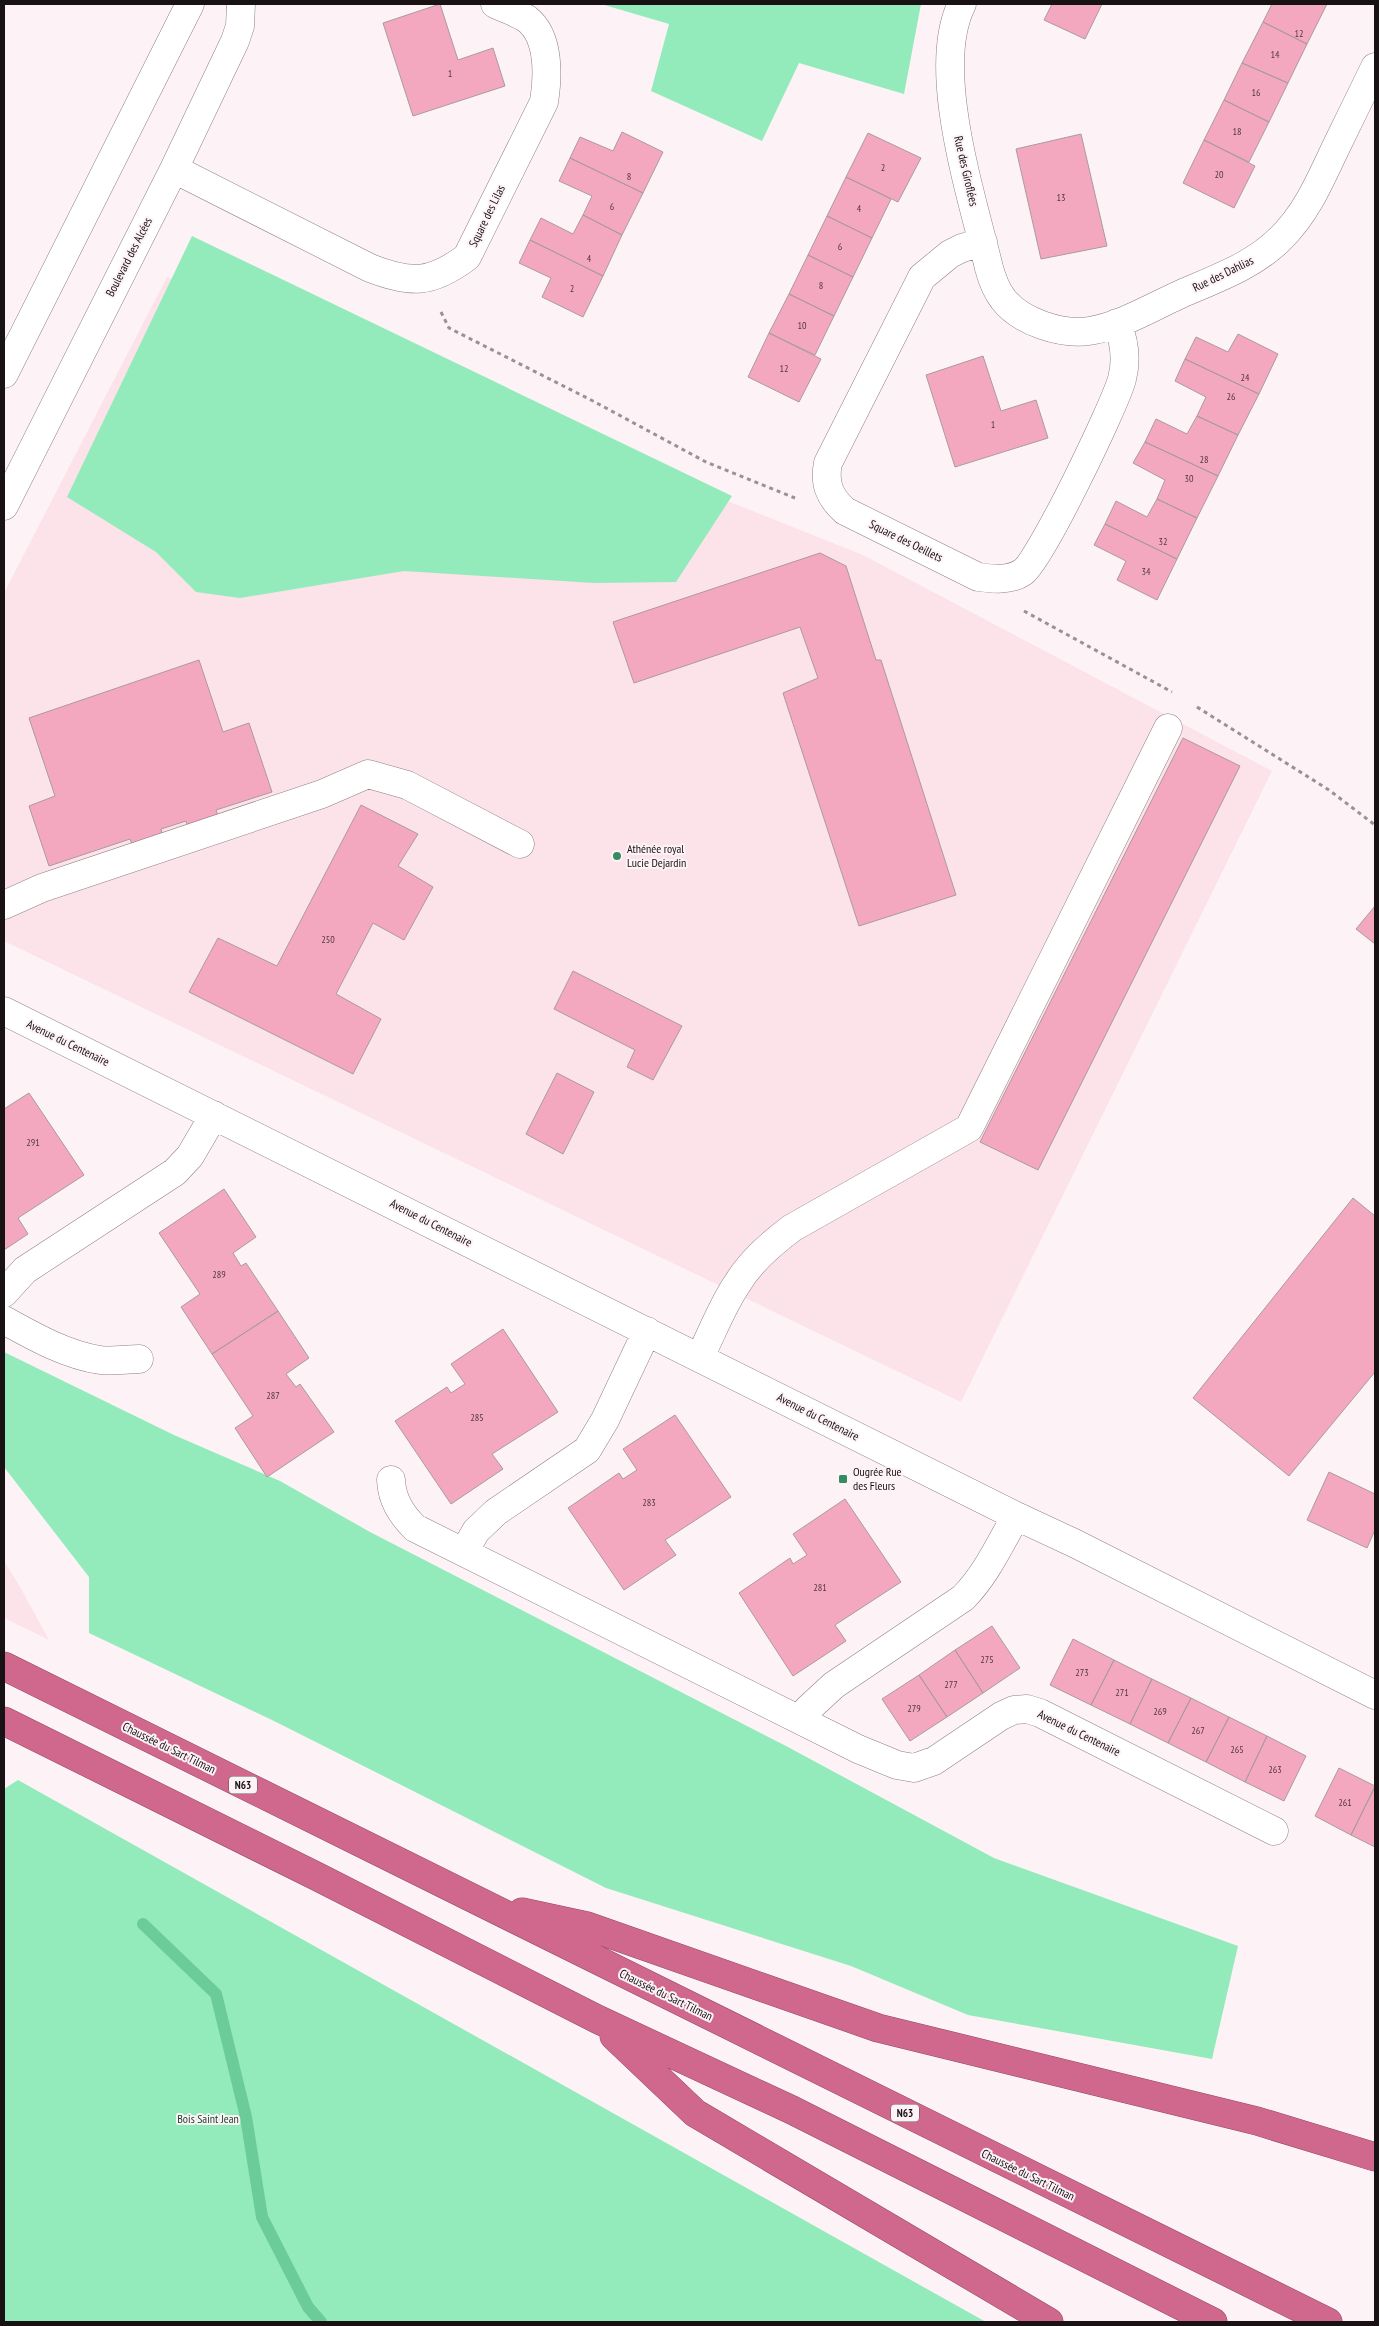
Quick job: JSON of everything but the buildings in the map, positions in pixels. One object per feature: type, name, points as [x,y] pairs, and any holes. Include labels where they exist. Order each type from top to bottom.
[{"type":"highway","name":"Chaussée du Sart Tilman","points":[[4,1666],[1328,2322]]},
{"type":"highway","points":[[4,1721],[318,1877],[597,2019],[792,2110],[1213,2322]]},
{"type":"highway","points":[[482,1904],[587,1926],[878,2028],[1257,2120],[1375,2157]]},
{"type":"highway","points":[[597,2019],[695,2113],[1049,2322]]},
{"type":"street","points":[[4,374],[190,4]]},
{"type":"street","name":"Boulevard des Alcées","points":[[4,506],[174,169],[235,41],[240,26],[241,4]]},
{"type":"street","name":"Square des Lilas","points":[[174,169],[370,268],[398,279],[416,279],[432,276],[453,267],[467,257],[544,102],[547,85],[543,49],[537,31],[527,19],[495,4]]},
{"type":"street","name":"Rue des Giroflées","points":[[962,4],[956,15],[950,59],[950,86],[958,136],[994,283],[1004,301],[1032,322]]},
{"type":"street","name":"Rue des Dahlias","points":[[1032,322],[1067,331],[1090,330],[1117,323],[1234,270],[1280,240],[1299,217],[1314,192],[1375,67]]},
{"type":"street","points":[[830,494],[826,473],[828,463],[922,277],[950,254],[962,248],[983,242]]},
{"type":"street","name":"Square des Oeillets","points":[[830,494],[845,511],[978,577],[997,579],[1012,577],[1022,572],[1032,564],[1047,536],[1111,406],[1122,378],[1124,365],[1123,338],[1117,323]]},
{"type":"street","points":[[700,1357],[736,1284],[772,1243],[792,1228],[969,1128],[1168,728]]},
{"type":"street","points":[[4,905],[51,885],[322,794],[368,774],[407,784],[520,844]]},
{"type":"street","name":"Avenue du Centenaire","points":[[4,1011],[1016,1516],[1074,1543],[1375,1695]]},
{"type":"street","points":[[4,1293],[25,1270],[175,1172],[190,1156],[214,1115]]},
{"type":"street","points":[[4,1320],[43,1340],[101,1360],[139,1358]]},
{"type":"street","points":[[464,1552],[476,1531],[496,1512],[586,1450],[605,1420],[647,1331]]},
{"type":"street","name":"Avenue du Centenaire","points":[[391,1480],[392,1495],[404,1518],[415,1528],[802,1719],[858,1749],[897,1765],[914,1768],[934,1761],[1001,1716],[1014,1710],[1027,1709],[1040,1713],[1274,1831]]},
{"type":"street","points":[[802,1719],[808,1710],[834,1685],[962,1598],[983,1574],[1016,1516]]},
{"type":"path","points":[[432,276],[442,317],[449,328],[593,401],[706,462],[794,498],[830,494]]},
{"type":"shaded area","name":"Athénée royal Lucie Dejardin","points":[[167,277],[863,555],[1272,771],[961,1402],[4,941],[4,593]]},
{"type":"shaded area","points":[[4,1561],[19,1585],[49,1640],[4,1618]]},
{"type":"green space","points":[[601,4],[921,4],[904,94],[799,63],[762,141],[651,91],[669,24]]},
{"type":"green space","points":[[192,236],[732,496],[676,582],[594,583],[404,571],[240,598],[196,592],[156,552],[67,497]]},
{"type":"green space","points":[[4,1352],[174,1435],[280,1481],[370,1532],[786,1746],[994,1858],[1238,1946],[1212,2059],[968,2015],[851,1966],[606,1888],[272,1720],[89,1633],[89,1577],[4,1467]]},
{"type":"green space","name":"Bois Saint Jean","points":[[18,1780],[986,2322],[4,2322],[4,1789]]},
{"type":"waterway","points":[[143,1924],[216,1994],[246,2117],[262,2217],[308,2307],[321,2322]]},
{"type":"place","name":"Athénée royal Lucie Dejardin","points":[[617,856]]},
{"type":"place","name":"Ougrée Rue des Fleurs","points":[[843,1479]]}]
